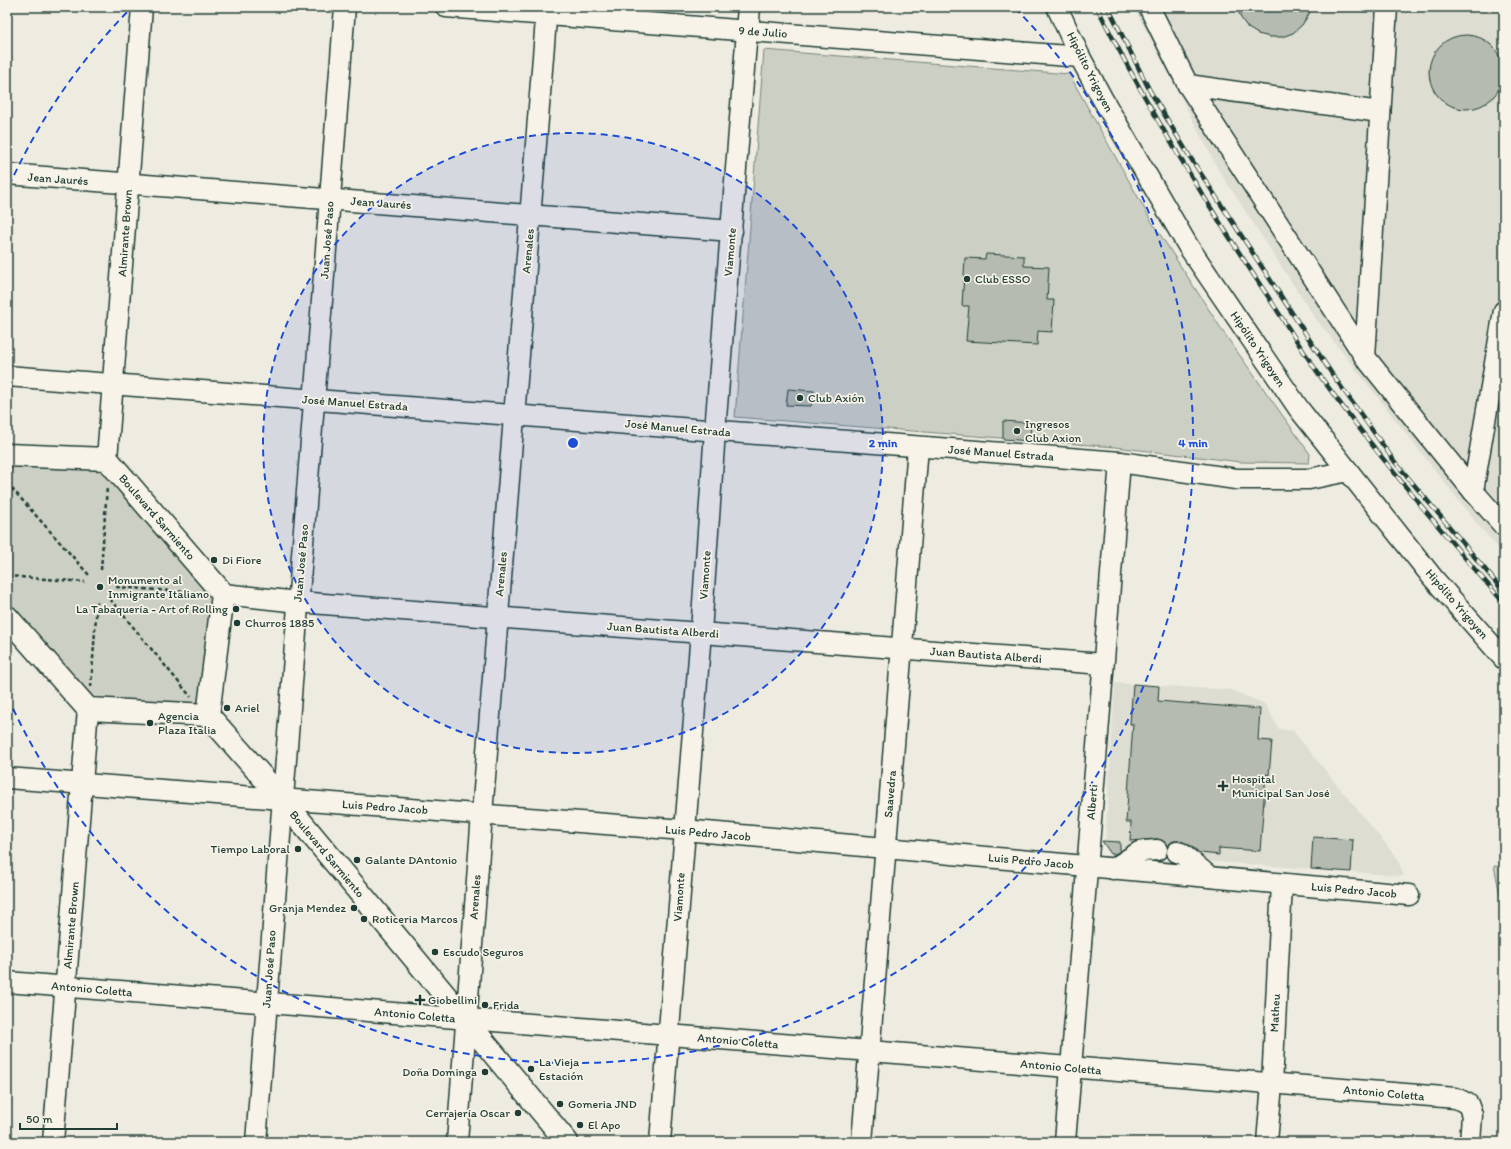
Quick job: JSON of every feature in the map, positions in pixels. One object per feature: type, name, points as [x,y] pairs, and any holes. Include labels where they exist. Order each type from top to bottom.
[{"type":"main road","name":"Viamonte","points":[[748,31],[749,7]]},
{"type":"main road","points":[[7,455],[107,459]]},
{"type":"main road","name":"Boulevard Sarmiento","points":[[107,459],[223,594]]},
{"type":"main road","points":[[7,617],[90,700],[201,708],[223,594]]},
{"type":"main road","name":"Boulevard Sarmiento","points":[[201,708],[282,799],[567,1142]]},
{"type":"street","name":"Almirante Brown","points":[[107,459],[142,7]]},
{"type":"street","name":"Juan José Paso","points":[[256,1142],[345,7]]},
{"type":"street","name":"9 de Julio","points":[[446,7],[547,11],[748,31],[1080,57]]},
{"type":"street","name":"Hipólito Yrigoyen","points":[[1057,7],[1080,57],[1102,98],[1188,246],[1299,409],[1433,578],[1504,659]]},
{"type":"street","points":[[1149,7],[1188,85],[1365,357],[1473,491],[1504,526]]},
{"type":"street","points":[[1365,357],[1387,7]]},
{"type":"street","name":"Arenales","points":[[457,1142],[547,11]]},
{"type":"street","name":"Viamonte","points":[[660,1142],[701,632],[715,431],[748,31]]},
{"type":"street","points":[[1188,85],[1380,112]]},
{"type":"street","name":"Jean Jaurés","points":[[7,174],[732,231]]},
{"type":"street","points":[[1473,491],[1504,311]]},
{"type":"street","name":"José Manuel Estrada","points":[[7,376],[1120,462],[1236,479],[1309,479],[1348,472]]},
{"type":"street","name":"Saavedra","points":[[862,1142],[918,447]]},
{"type":"street","name":"Alberti","points":[[1065,1142],[1120,462]]},
{"type":"street","name":"Juan Bautista Alberdi","points":[[223,594],[298,602],[1103,664]]},
{"type":"street","name":"Almirante Brown","points":[[53,1142],[90,700]]},
{"type":"street","name":"Luis Pedro Jacob","points":[[7,778],[684,830],[1409,895]]},
{"type":"street","points":[[1112,868],[1139,852],[1157,850]]},
{"type":"street","points":[[1177,852],[1181,853],[1210,877]]},
{"type":"street","name":"Matheu","points":[[1267,1142],[1272,1084],[1282,884]]},
{"type":"street","name":"Antonio Coletta","points":[[7,982],[1456,1098],[1468,1104],[1472,1115],[1470,1142]]},
{"type":"path","points":[[7,483],[89,575]]},
{"type":"path","points":[[101,570],[108,485]]},
{"type":"path","points":[[7,576],[84,582]]},
{"type":"path","points":[[116,588],[201,594]]},
{"type":"path","points":[[110,599],[201,708]]},
{"type":"path","points":[[90,700],[97,602]]},
{"type":"shaded area","points":[[1134,7],[1504,7],[1504,554],[1478,525],[1313,315],[1218,169]]},
{"type":"shaded area","name":"Club ESSO","points":[[764,50],[1069,74],[1152,222],[1226,336],[1310,454],[1309,463],[1241,462],[1115,447],[735,417]]},
{"type":"shaded area","points":[[7,466],[109,470],[216,595],[198,706],[91,699],[7,604]]},
{"type":"shaded area","name":"Hospital Municipal San José","points":[[1115,683],[1231,690],[1265,704],[1279,729],[1293,731],[1397,858],[1404,876],[1111,854],[1105,845]]},
{"type":"shaded area","points":[[1494,866],[1504,867],[1504,914]]},
{"type":"building","points":[[1237,7],[1310,7],[1309,14],[1302,25],[1293,33],[1282,37],[1270,37],[1258,34],[1248,28],[1241,18]]},
{"type":"building","points":[[1466,35],[1480,38],[1492,46],[1500,58],[1503,72],[1500,86],[1492,98],[1480,106],[1466,109],[1452,106],[1440,98],[1432,86],[1429,72],[1432,58],[1440,46],[1452,38]]},
{"type":"building","points":[[986,254],[1024,256],[1024,266],[1049,267],[1047,300],[1054,300],[1052,332],[1038,331],[1037,345],[966,341],[969,306],[962,306],[965,258],[985,259]]},
{"type":"building","name":"Club Axión","points":[[788,389],[814,391],[811,406],[786,405]]},
{"type":"building","name":"Ingresos Club Axion","points":[[1003,421],[1031,423],[1030,441],[1003,439]]},
{"type":"building","points":[[1133,684],[1159,686],[1158,701],[1260,709],[1258,740],[1272,741],[1269,775],[1266,774],[1260,851],[1219,848],[1219,855],[1200,853],[1188,844],[1180,841],[1173,841],[1167,846],[1162,840],[1157,839],[1130,841],[1131,822],[1126,822],[1133,724],[1130,724]]},
{"type":"building","points":[[1313,837],[1353,840],[1351,872],[1311,869]]},
{"type":"building","points":[[1102,841],[1120,842],[1120,851],[1115,854],[1111,854]]},
{"type":"railway","points":[[1097,7],[1134,79],[1174,149],[1315,368],[1344,409],[1388,465],[1504,603]]},
{"type":"railway","points":[[1108,7],[1150,91],[1190,157],[1332,374],[1395,462],[1504,592]]},
{"type":"place","name":"Club ESSO","points":[[967,279]]},
{"type":"place","name":"Club Axión","points":[[800,398]]},
{"type":"place","name":"Ingresos Club Axion","points":[[1017,431]]},
{"type":"place","name":"Di Fiore","points":[[214,560]]},
{"type":"place","name":"Monumento al Inmigrante Italiano","points":[[100,587]]},
{"type":"place","name":"La Tabaquería - Art of Rolling","points":[[236,609]]},
{"type":"place","name":"Churros 1885","points":[[237,623]]},
{"type":"place","name":"Ariel","points":[[227,708]]},
{"type":"place","name":"Agencia Plaza Italia","points":[[150,723]]},
{"type":"place","name":"Hospital Municipal San José","points":[[1223,786]]},
{"type":"place","name":"Tiempo Laboral","points":[[298,849]]},
{"type":"place","name":"Galante DAntonio","points":[[357,860]]},
{"type":"place","name":"Granja Mendez","points":[[354,908]]},
{"type":"place","name":"Roticeria Marcos","points":[[364,919]]},
{"type":"place","name":"Escudo Seguros","points":[[435,952]]},
{"type":"place","name":"Giobellini","points":[[420,1000]]},
{"type":"place","name":"Frida","points":[[485,1005]]},
{"type":"place","name":"La Vieja Estación","points":[[531,1069]]},
{"type":"place","name":"Doña Dominga","points":[[485,1072]]},
{"type":"place","name":"Gomeria JND","points":[[560,1104]]},
{"type":"place","name":"Cerrajería Oscar","points":[[518,1113]]},
{"type":"place","name":"El Apo","points":[[580,1125]]}]
